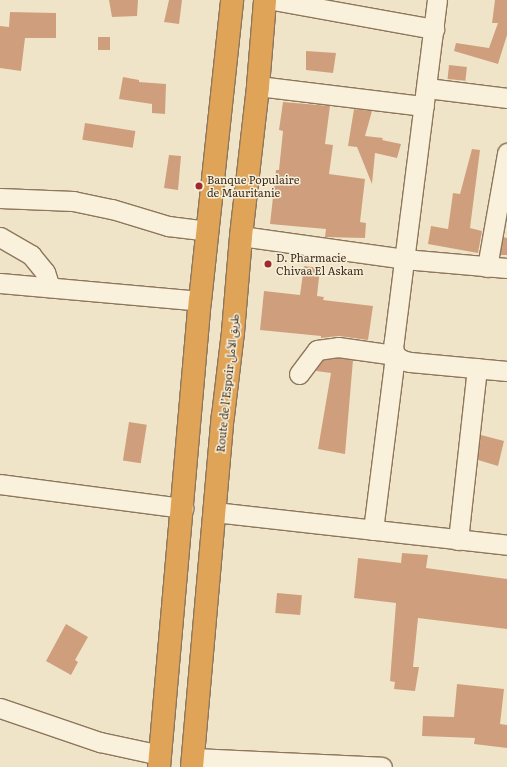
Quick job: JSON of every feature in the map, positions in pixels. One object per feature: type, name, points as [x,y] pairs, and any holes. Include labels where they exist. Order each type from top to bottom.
[{"type":"highway","points":[[160,761],[200,301],[232,0]]},
{"type":"highway","name":"Route de l’Espoir طريق الأمل","points":[[193,763],[223,416],[258,86],[265,0]]},
{"type":"street","points":[[273,0],[434,29]]},
{"type":"street","points":[[373,530],[383,464],[395,355],[393,347],[437,0]]},
{"type":"street","points":[[258,86],[424,106]]},
{"type":"street","points":[[427,88],[507,98]]},
{"type":"street","points":[[487,267],[507,153]]},
{"type":"street","points":[[0,198],[72,201],[112,208],[168,226],[208,231]]},
{"type":"street","points":[[241,236],[404,259],[507,268]]},
{"type":"street","points":[[0,237],[31,254],[45,272],[50,287]]},
{"type":"street","points":[[0,283],[200,301]]},
{"type":"street","points":[[299,374],[317,350],[338,347],[395,355],[402,360],[410,362],[507,371]]},
{"type":"street","points":[[458,540],[477,368]]},
{"type":"street","points":[[0,484],[183,508]]},
{"type":"street","points":[[215,512],[507,545]]},
{"type":"street","points":[[0,708],[160,761]]},
{"type":"street","points":[[193,763],[382,767]]},
{"type":"building","points":[[109,0],[138,0],[137,16],[112,17]]},
{"type":"building","points":[[169,0],[182,0],[179,24],[164,22]]},
{"type":"building","points":[[495,0],[507,0],[507,35],[498,64],[454,51],[456,43],[489,48],[498,23],[492,23]]},
{"type":"building","points":[[10,12],[56,13],[56,38],[25,38],[21,71],[0,68],[0,26],[9,27]]},
{"type":"building","points":[[98,37],[110,37],[110,50],[98,50]]},
{"type":"building","points":[[306,51],[336,53],[333,73],[306,70]]},
{"type":"building","points":[[449,65],[467,67],[465,81],[448,79]]},
{"type":"building","points":[[123,77],[139,80],[139,82],[166,84],[165,114],[152,113],[152,104],[119,99]]},
{"type":"building","points":[[283,102],[330,106],[325,144],[333,145],[329,174],[365,179],[360,222],[366,223],[365,238],[325,237],[326,229],[270,224],[276,170],[279,170],[283,131],[279,130]]},
{"type":"building","points":[[354,109],[372,111],[365,136],[383,138],[382,140],[401,144],[397,158],[375,153],[372,184],[357,147],[348,146]]},
{"type":"building","points":[[85,123],[135,131],[133,148],[82,140]]},
{"type":"building","points":[[472,149],[480,150],[470,228],[482,231],[478,253],[428,244],[431,226],[448,229],[453,193],[460,194]]},
{"type":"building","points":[[169,155],[181,156],[178,190],[164,188]]},
{"type":"building","points":[[503,237],[507,238],[507,255],[500,255]]},
{"type":"building","points":[[304,266],[320,268],[317,296],[324,297],[323,300],[373,306],[368,340],[339,336],[321,338],[321,336],[260,330],[264,291],[300,295]]},
{"type":"building","points":[[338,358],[353,360],[345,454],[318,449],[331,373],[316,371],[323,360]]},
{"type":"building","points":[[129,422],[147,425],[141,463],[123,461]]},
{"type":"building","points":[[481,435],[504,441],[498,466],[478,460]]},
{"type":"building","points":[[402,553],[428,555],[426,568],[507,579],[507,629],[418,618],[413,667],[419,667],[415,691],[394,689],[395,682],[390,681],[396,603],[354,598],[358,558],[401,563]]},
{"type":"building","points":[[277,593],[302,595],[300,615],[275,613]]},
{"type":"building","points":[[66,624],[88,637],[75,660],[78,662],[71,675],[46,661]]},
{"type":"building","points":[[457,684],[504,689],[500,724],[507,725],[507,748],[474,744],[475,738],[422,736],[423,716],[454,717]]},
{"type":"place","name":"Banque Populaire de Mauritanie","points":[[199,186]]},
{"type":"place","name":"D. Pharmacie Chivaa El Askam","points":[[268,264]]}]
